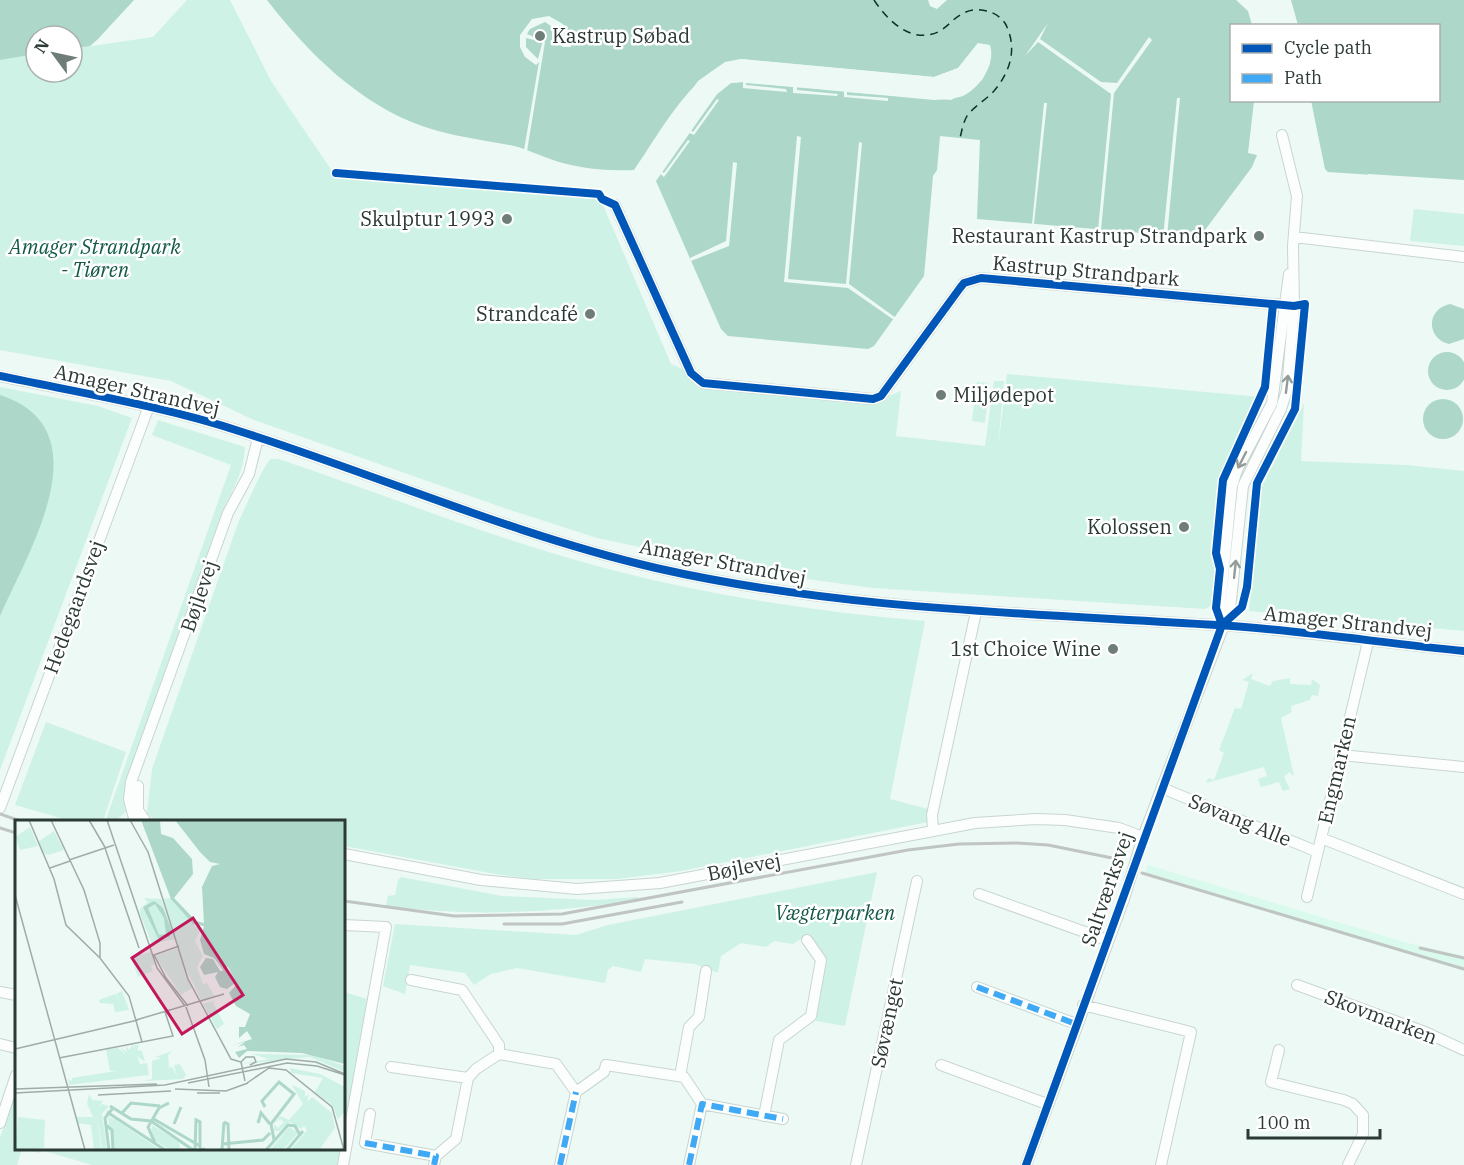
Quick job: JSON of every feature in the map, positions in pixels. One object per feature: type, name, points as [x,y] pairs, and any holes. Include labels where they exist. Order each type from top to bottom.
[{"type":"street","points":[[1222,625],[1230,609],[1243,486],[1281,409],[1287,390],[1289,305],[1297,196],[1282,135]]},
{"type":"street","name":"Kastrup Strandpark","points":[[615,205],[691,373],[703,383],[873,399],[881,396],[964,283],[981,278],[1289,305]]},
{"type":"street","points":[[1294,241],[1464,257]]},
{"type":"street","name":"Amager Strandvej","points":[[0,376],[194,417],[534,534],[655,568],[774,591],[860,603],[976,612],[1222,625],[1464,651]]},
{"type":"street","name":"Hedegaardsvej","points":[[0,808],[149,406]]},
{"type":"street","name":"Bøjlevej","points":[[134,820],[129,800],[131,782],[228,513],[249,474],[258,438]]},
{"type":"street","points":[[933,829],[932,815],[976,612]]},
{"type":"street","name":"Saltværksvej","points":[[1026,1165],[1143,837],[1222,625]]},
{"type":"street","name":"Engmarken","points":[[1307,897],[1368,642]]},
{"type":"street","name":"Bøjlevej","points":[[142,756],[136,797],[138,810],[145,820]]},
{"type":"street","points":[[1341,756],[1464,767]]},
{"type":"street","name":"Søvang Alle","points":[[1162,788],[1318,852]]},
{"type":"street","name":"Bøjlevej","points":[[345,854],[481,880],[577,889],[660,883],[933,829],[975,823],[1046,819],[1119,828],[1143,837]]},
{"type":"street","name":"Søvang Alle","points":[[1321,838],[1464,894]]},
{"type":"street","name":"Søvænget","points":[[856,1165],[917,881]]},
{"type":"street","points":[[979,894],[1107,940]]},
{"type":"street","points":[[343,1165],[386,927],[345,925]]},
{"type":"street","points":[[765,1116],[779,1040],[811,1016],[821,960],[807,940]]},
{"type":"street","points":[[680,1076],[689,1027],[699,1017],[706,971]]},
{"type":"street","points":[[411,980],[462,990],[499,1045],[499,1054]]},
{"type":"street","name":"Skovmarken","points":[[1296,985],[1425,1032],[1464,1050]]},
{"type":"street","points":[[977,987],[1076,1024]]},
{"type":"street","points":[[0,992],[15,995]]},
{"type":"street","points":[[1083,1005],[1191,1032],[1161,1163]]},
{"type":"street","points":[[0,1044],[15,1048]]},
{"type":"street","points":[[1279,1050],[1270,1082],[1344,1100],[1353,1104],[1363,1115],[1363,1134],[1348,1165]]},
{"type":"street","points":[[370,1114],[365,1143],[435,1161],[456,1139],[468,1078],[476,1069],[499,1054],[556,1064],[576,1092]]},
{"type":"street","points":[[560,1165],[576,1092],[604,1072],[606,1065],[684,1077],[702,1104],[783,1119]]},
{"type":"street","points":[[940,1065],[1047,1104]]},
{"type":"street","points":[[391,1067],[468,1078]]},
{"type":"street","points":[[0,1123],[6,1088]]},
{"type":"street","points":[[689,1165],[702,1104]]},
{"type":"shaded area","points":[[0,0],[134,0],[90,46],[84,47],[84,24],[24,24],[24,56],[0,60]]},
{"type":"shaded area","points":[[267,0],[928,0],[930,6],[937,9],[947,0],[1236,0],[1248,11],[1252,24],[1230,24],[1230,102],[1254,102],[1248,153],[1257,155],[1252,167],[1199,238],[977,219],[980,140],[940,136],[937,170],[933,176],[924,276],[874,346],[868,349],[728,336],[721,329],[656,181],[717,94],[731,83],[741,82],[934,100],[956,98],[969,92],[985,75],[991,60],[990,45],[978,43],[958,68],[934,77],[741,59],[708,74],[693,88],[667,120],[634,170],[603,170],[563,163],[514,146],[447,133],[401,117],[357,91],[337,75],[283,20]]},
{"type":"shaded area","points":[[1291,0],[1464,0],[1464,181],[1328,172],[1325,169],[1311,102],[1440,102],[1440,24],[1298,24]]},
{"type":"shaded area","points":[[1450,304],[1464,309],[1464,339],[1449,344],[1436,336],[1432,324],[1436,312]]},
{"type":"shaded area","points":[[1447,352],[1461,357],[1465,364],[1465,378],[1461,385],[1447,390],[1433,385],[1428,371],[1433,357]]},
{"type":"shaded area","points":[[0,395],[31,412],[48,435],[54,463],[50,494],[40,527],[0,616]]},
{"type":"shaded area","points":[[1443,399],[1457,405],[1463,419],[1457,433],[1443,439],[1429,433],[1423,419],[1429,405]]},
{"type":"shaded area","points":[[1148,865],[1404,942],[1464,956],[1464,971],[1144,875]]},
{"type":"green space","name":"Amager Strandpark - Tiøren","points":[[187,0],[230,0],[271,81],[336,177],[600,198],[671,364],[700,377],[872,403],[901,391],[896,436],[985,446],[994,381],[1004,381],[998,448],[1007,374],[1260,397],[1220,483],[1214,554],[1218,572],[1214,604],[1205,609],[873,588],[807,579],[673,554],[597,538],[507,509],[254,420],[171,381],[0,350],[0,60],[24,56],[24,84],[84,84],[84,47],[153,37]]},
{"type":"green space","points":[[1414,209],[1464,214],[1464,246],[1410,241]]},
{"type":"green space","points":[[977,382],[989,383],[985,423],[972,421]]},
{"type":"green space","points":[[0,387],[98,406],[132,418],[0,770]]},
{"type":"green space","points":[[1304,403],[1301,461],[1406,465],[1464,471],[1464,631],[1249,611],[1261,488]]},
{"type":"green space","points":[[158,420],[245,447],[244,456],[133,767],[124,802],[126,812],[116,820],[106,820],[231,465],[152,435]]},
{"type":"green space","points":[[271,459],[279,459],[531,547],[616,571],[693,589],[769,602],[925,621],[890,799],[928,809],[928,822],[681,871],[617,879],[533,879],[345,846],[345,820],[154,820],[147,813],[152,769],[238,523]]},
{"type":"green space","points":[[1253,673],[1251,679],[1270,686],[1273,681],[1290,678],[1290,684],[1311,685],[1312,679],[1320,685],[1318,696],[1312,695],[1310,700],[1291,706],[1292,712],[1281,718],[1294,776],[1289,772],[1284,777],[1290,789],[1283,791],[1279,782],[1261,787],[1258,779],[1267,776],[1264,767],[1206,783],[1208,778],[1214,780],[1224,753],[1219,750],[1235,708],[1241,709],[1249,682],[1242,680]]},
{"type":"green space","points":[[46,722],[126,752],[103,820],[68,820],[15,805]]},
{"type":"green space","name":"Vægterparken","points":[[877,872],[845,1026],[816,1021],[826,961],[809,934],[793,944],[774,941],[766,947],[741,943],[721,956],[718,973],[695,964],[645,959],[641,972],[613,966],[608,970],[605,983],[517,968],[491,974],[474,985],[465,973],[410,965],[405,994],[383,986],[395,924],[576,935],[608,925]]},
{"type":"green space","points":[[401,877],[502,896],[594,900],[638,897],[636,900],[542,911],[449,912],[386,906],[388,896],[395,895],[398,880]]},
{"type":"green space","points":[[345,992],[367,999],[345,1124]]},
{"type":"green space","points":[[15,1093],[15,1150],[22,1150],[17,1165],[0,1165],[0,1138]]},
{"type":"green space","points":[[41,1150],[340,1150],[337,1165],[92,1165]]},
{"type":"pier","points":[[549,16],[563,24],[569,35],[571,47],[562,47],[563,41],[558,31],[545,22],[530,29],[527,34],[534,37],[534,40],[526,38],[526,47],[538,59],[543,40],[545,42],[527,151],[524,150],[539,62],[536,65],[525,57],[520,47],[520,35],[532,19]]},
{"type":"pier","points":[[1048,23],[1040,39],[1101,82],[1117,83],[1149,37],[1152,40],[1114,93],[1101,230],[1098,230],[1111,94],[1038,42],[1025,56]]},
{"type":"pier","points":[[978,43],[970,61],[960,70],[935,80],[741,62],[726,65],[700,83],[633,173],[698,81],[725,62],[741,59],[934,77],[958,68]]},
{"type":"pier","points":[[989,57],[990,63],[982,80],[972,89],[951,100],[847,92],[847,95],[888,98],[888,101],[844,97],[844,91],[797,87],[797,90],[838,94],[837,96],[793,93],[793,87],[746,83],[746,85],[786,89],[787,92],[743,88],[743,82],[731,83],[717,94],[691,130],[693,132],[717,99],[719,100],[694,135],[689,133],[661,171],[664,173],[688,140],[690,141],[664,177],[659,173],[658,170],[715,92],[730,81],[745,79],[950,97],[970,87],[979,78]]},
{"type":"pier","points":[[1177,98],[1180,98],[1167,237],[1163,237]]},
{"type":"pier","points":[[1308,102],[1311,102],[1323,166],[1327,175],[1320,167]]},
{"type":"pier","points":[[1044,103],[1047,103],[1034,224],[1032,224]]},
{"type":"pier","points":[[797,136],[801,137],[788,279],[846,284],[859,142],[862,143],[849,284],[896,318],[894,320],[848,288],[784,282]]},
{"type":"pier","points":[[733,162],[737,163],[729,246],[691,261],[690,258],[726,241]]},
{"type":"pier","points":[[1368,174],[1464,180],[1464,184],[1368,177]]},
{"type":"ferry route","points":[[874,0],[893,23],[910,33],[919,35],[938,32],[960,15],[976,10],[988,11],[1000,17],[1004,22],[1010,36],[1012,52],[1008,68],[1000,84],[967,116],[960,138]]},
{"type":"railway","points":[[0,814],[17,820]]},
{"type":"railway","points":[[0,828],[15,833]]},
{"type":"railway","points":[[345,901],[454,916],[562,914],[908,850],[959,844],[1048,845],[1122,860]]},
{"type":"railway","points":[[1142,873],[1464,969]]},
{"type":"railway","points":[[504,924],[562,924],[682,902]]},
{"type":"railway","points":[[1420,948],[1464,958]]},
{"type":"marked path","points":[[977,987],[1076,1024]]},
{"type":"marked path","points":[[560,1165],[576,1092]]},
{"type":"marked path","points":[[689,1165],[702,1104],[783,1119]]},
{"type":"marked path","points":[[365,1143],[436,1156],[434,1165]]},
{"type":"cycle path","points":[[336,173],[599,194],[602,199],[615,205],[691,373],[703,383],[873,399],[881,396],[964,283],[981,278],[1294,306],[1305,304],[1295,409],[1257,483],[1247,587],[1242,607],[1222,625],[1026,1165]]},
{"type":"cycle path","points":[[1222,625],[1216,608],[1220,569],[1216,553],[1223,480],[1265,387],[1273,304]]},
{"type":"cycle path","points":[[0,376],[122,401],[212,423],[294,449],[551,539],[656,568],[726,582],[795,593],[935,608],[1248,627],[1464,651]]},
{"type":"place","name":"Kastrup Søbad","points":[[540,36]]},
{"type":"place","name":"Skulptur 1993","points":[[507,219]]},
{"type":"place","name":"Restaurant Kastrup Strandpark","points":[[1259,236]]},
{"type":"place","name":"Strandcafé","points":[[590,314]]},
{"type":"place","name":"Miljødepot","points":[[941,395]]},
{"type":"place","name":"Kolossen","points":[[1184,527]]},
{"type":"place","name":"1st Choice Wine","points":[[1113,649]]}]
